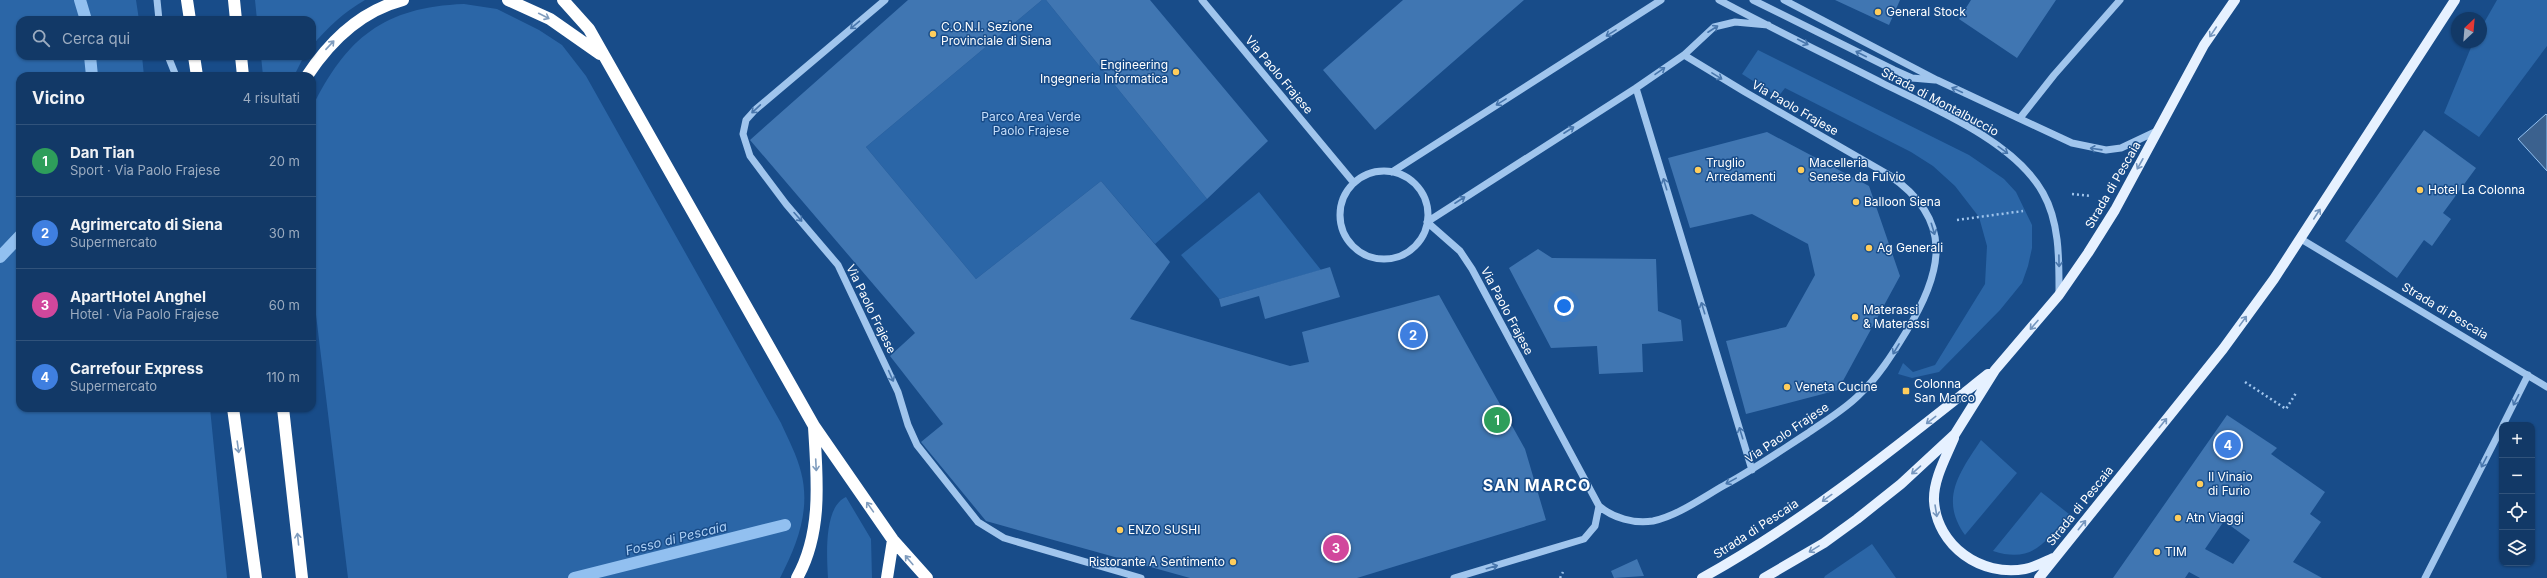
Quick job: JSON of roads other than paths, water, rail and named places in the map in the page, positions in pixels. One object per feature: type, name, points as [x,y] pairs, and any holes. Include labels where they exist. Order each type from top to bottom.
[{"type":"highway","points":[[187,0],[189,16]]},
{"type":"highway","points":[[234,0],[236,16]]},
{"type":"highway","points":[[310,72],[322,53],[343,31],[370,14],[403,0]]},
{"type":"highway","points":[[508,0],[550,19],[605,57]]},
{"type":"highway","points":[[563,0],[589,29],[814,426],[893,540],[927,578]]},
{"type":"highway","points":[[195,60],[196,72]]},
{"type":"highway","points":[[241,60],[243,72]]},
{"type":"highway","points":[[234,412],[256,578]]},
{"type":"highway","points":[[284,412],[302,578]]},
{"type":"highway","points":[[803,575],[815,524],[818,501],[814,426]]},
{"type":"highway","points":[[887,578],[893,540]]},
{"type":"main road","name":"Strada di Pescaia","points":[[1764,578],[1800,558],[1857,519],[1901,484],[1955,434],[1995,370],[2059,295],[2115,210],[2204,45],[2235,0]]},
{"type":"main road","name":"Strada di Pescaia","points":[[2039,578],[2223,349],[2301,239],[2454,1]]},
{"type":"main road","name":"Strada di Pescaia","points":[[1702,578],[1755,548],[1828,498],[1995,370]]},
{"type":"main road","points":[[1955,434],[1939,474],[1934,500],[1937,518],[1945,536],[1952,545],[1967,558],[1978,564],[2013,570],[2037,566],[2057,555]]},
{"type":"street","points":[[156,0],[158,16]]},
{"type":"street","name":"Via Paolo Frajese","points":[[885,0],[755,110],[744,126],[747,150],[786,204],[838,265],[898,392],[908,424],[917,445],[978,522],[1004,538],[1141,578]]},
{"type":"street","name":"Via Paolo Frajese","points":[[1202,0],[1354,183]]},
{"type":"street","points":[[1644,12],[1652,0]]},
{"type":"street","points":[[1392,172],[1661,0]]},
{"type":"street","name":"Strada di Montalbuccio","points":[[1719,0],[1938,111],[1994,143],[2016,159],[2031,175],[2048,203],[2058,254],[2059,295]]},
{"type":"street","points":[[1753,0],[1912,78],[1937,80]]},
{"type":"street","name":"Strada di Montalbuccio","points":[[1784,0],[1937,80],[2072,143],[2106,150],[2122,148],[2159,130]]},
{"type":"street","points":[[2020,118],[2120,0]]},
{"type":"street","points":[[1427,222],[1636,88],[1684,54],[1714,27],[1735,22],[1768,24]]},
{"type":"street","name":"Via Paolo Frajese","points":[[1427,222],[1456,247],[1472,269],[1599,506],[1618,518],[1653,521],[1671,515],[1752,470],[1845,406],[1868,387],[1889,360],[1911,325],[1926,294],[1936,259],[1935,234],[1922,205],[1896,180],[1684,54]]},
{"type":"street","points":[[170,60],[174,72]]},
{"type":"street","points":[[1636,88],[1752,470]]},
{"type":"street","points":[[1378,172],[1392,172],[1404,176],[1416,185],[1423,196],[1427,208],[1427,222],[1424,234],[1416,246],[1405,254],[1392,258],[1378,259],[1365,255],[1353,246],[1345,235],[1340,221],[1341,207],[1346,194],[1354,183],[1378,172]]},
{"type":"street","name":"Strada di Pescaia","points":[[2301,239],[2547,387]]},
{"type":"street","points":[[2504,422],[2528,375]]},
{"type":"street","points":[[2425,578],[2499,432]]},
{"type":"street","points":[[1454,578],[1584,539],[1595,526],[1599,506]]},
{"type":"waterway","points":[[80,0],[85,16]]},
{"type":"waterway","points":[[90,60],[92,72]]},
{"type":"waterway","points":[[0,257],[16,240]]},
{"type":"waterway","name":"Fosso di Pescaia","points":[[574,578],[785,525]]},
{"type":"place","name":"General Stock","points":[[1878,12]]},
{"type":"place","name":"C.O.N.I. Sezione Provinciale di Siena","points":[[933,34]]},
{"type":"place","name":"Engineering Ingegneria Informatica","points":[[1176,72]]},
{"type":"place","name":"Truglio Arredamenti","points":[[1698,170]]},
{"type":"place","name":"Macelleria Senese da Fulvio","points":[[1801,170]]},
{"type":"place","name":"Hotel La Colonna","points":[[2420,190]]},
{"type":"place","name":"Balloon Siena","points":[[1856,202]]},
{"type":"place","name":"Ag Generali","points":[[1869,248]]},
{"type":"place","name":"Materassi & Materassi","points":[[1855,317]]},
{"type":"place","name":"Agrimercato di Siena","points":[[1413,335]]},
{"type":"place","name":"Veneta Cucine","points":[[1787,387]]},
{"type":"place","name":"Colonna San Marco","points":[[1906,391]]},
{"type":"place","name":"Dan Tian","points":[[1497,420]]},
{"type":"place","name":"Carrefour Express","points":[[2228,445]]},
{"type":"place","name":"Il Vinaio di Furio","points":[[2200,484]]},
{"type":"place","name":"Atn Viaggi","points":[[2178,518]]},
{"type":"place","name":"ENZO SUSHI","points":[[1120,530]]},
{"type":"place","name":"ApartHotel Anghel","points":[[1336,548]]},
{"type":"place","name":"TIM","points":[[2157,552]]},
{"type":"place","name":"Ristorante A Sentimento","points":[[1233,562]]},
{"type":"district","name":"SAN MARCO","points":[[1537,485]]},
{"type":"park label","name":"Parco Area Verde Paolo Frajese","points":[[1031,124]]}]
